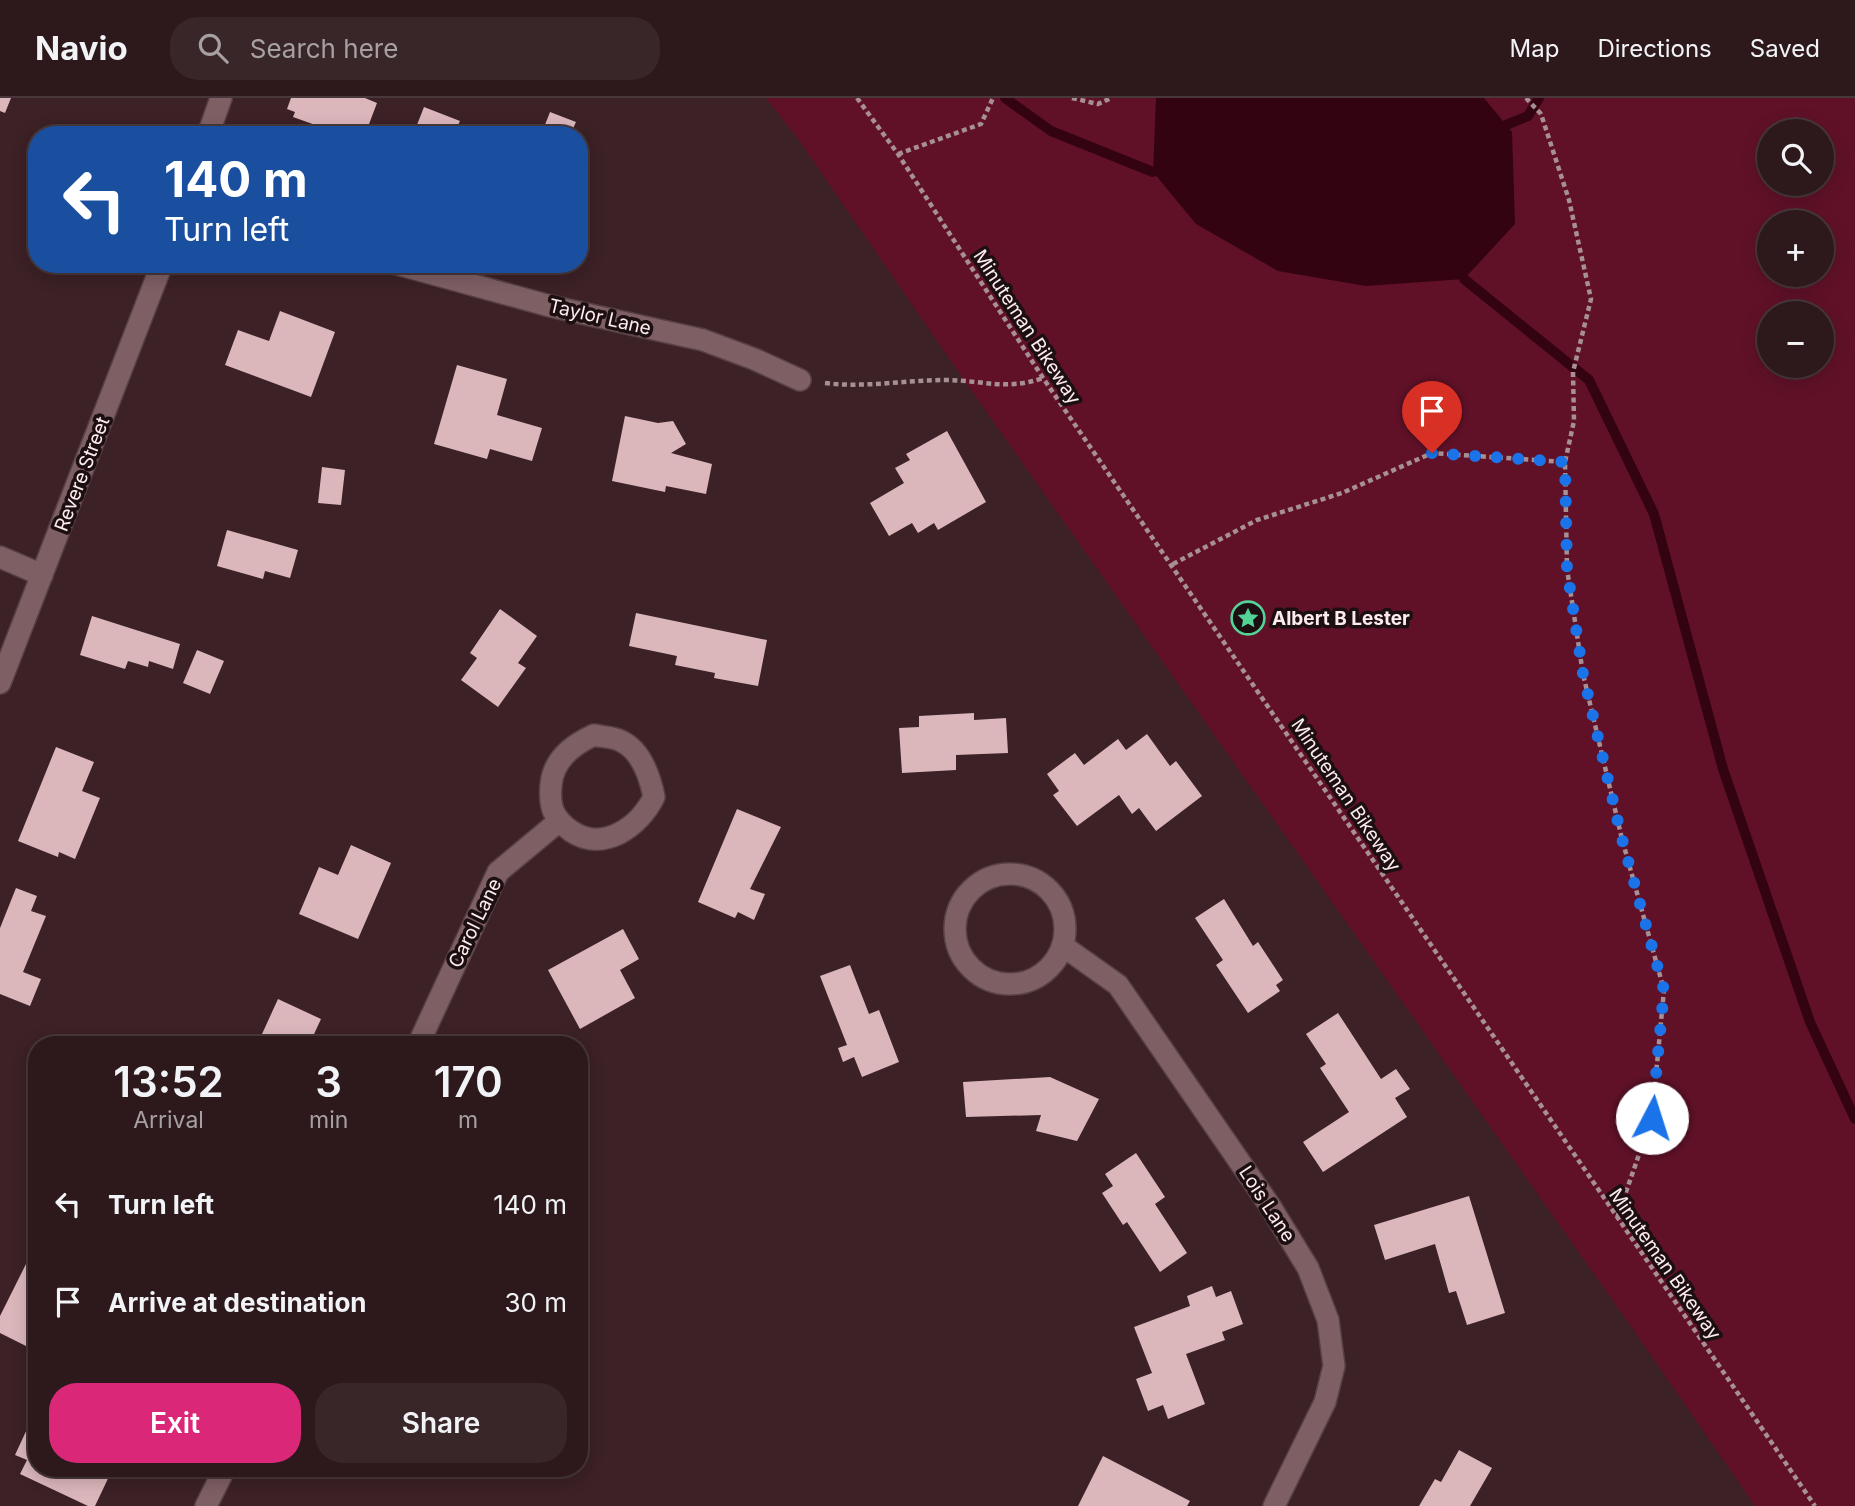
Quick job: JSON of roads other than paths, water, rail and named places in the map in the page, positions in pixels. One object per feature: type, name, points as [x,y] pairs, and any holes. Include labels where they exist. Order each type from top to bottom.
[{"type":"street","points":[[211,126],[221,98]]},
{"type":"street","name":"Revere Street","points":[[0,683],[159,273]]},
{"type":"street","name":"Taylor Lane","points":[[430,273],[550,306],[703,340],[800,380]]},
{"type":"street","points":[[0,557],[42,576]]},
{"type":"street","points":[[594,735],[622,741],[650,774],[654,797],[649,807],[634,825],[613,838],[584,839],[558,822],[549,805],[552,772],[573,745],[594,735]]},
{"type":"street","name":"Carol Lane","points":[[422,1036],[498,872],[558,822]]},
{"type":"street","points":[[1021,874],[1038,880],[1052,892],[1062,908],[1065,920],[1063,946],[1050,966],[1031,980],[1014,984],[998,983],[982,977],[969,966],[960,953],[955,937],[955,921],[968,892],[979,883],[992,876],[1021,874]]},
{"type":"street","name":"Lois Lane","points":[[1063,946],[1118,985],[1270,1206],[1308,1268],[1328,1320],[1334,1366],[1325,1402],[1273,1506]]},
{"type":"street","points":[[206,1506],[221,1477]]},
{"type":"waterway","points":[[1005,98],[1051,131],[1153,172]]},
{"type":"waterway","points":[[1506,125],[1528,116],[1539,98]]},
{"type":"waterway","points":[[1464,279],[1589,380],[1654,514],[1723,769],[1810,1022],[1855,1119]]},
{"type":"place","name":"Albert B Lester","points":[[1248,618]]}]
